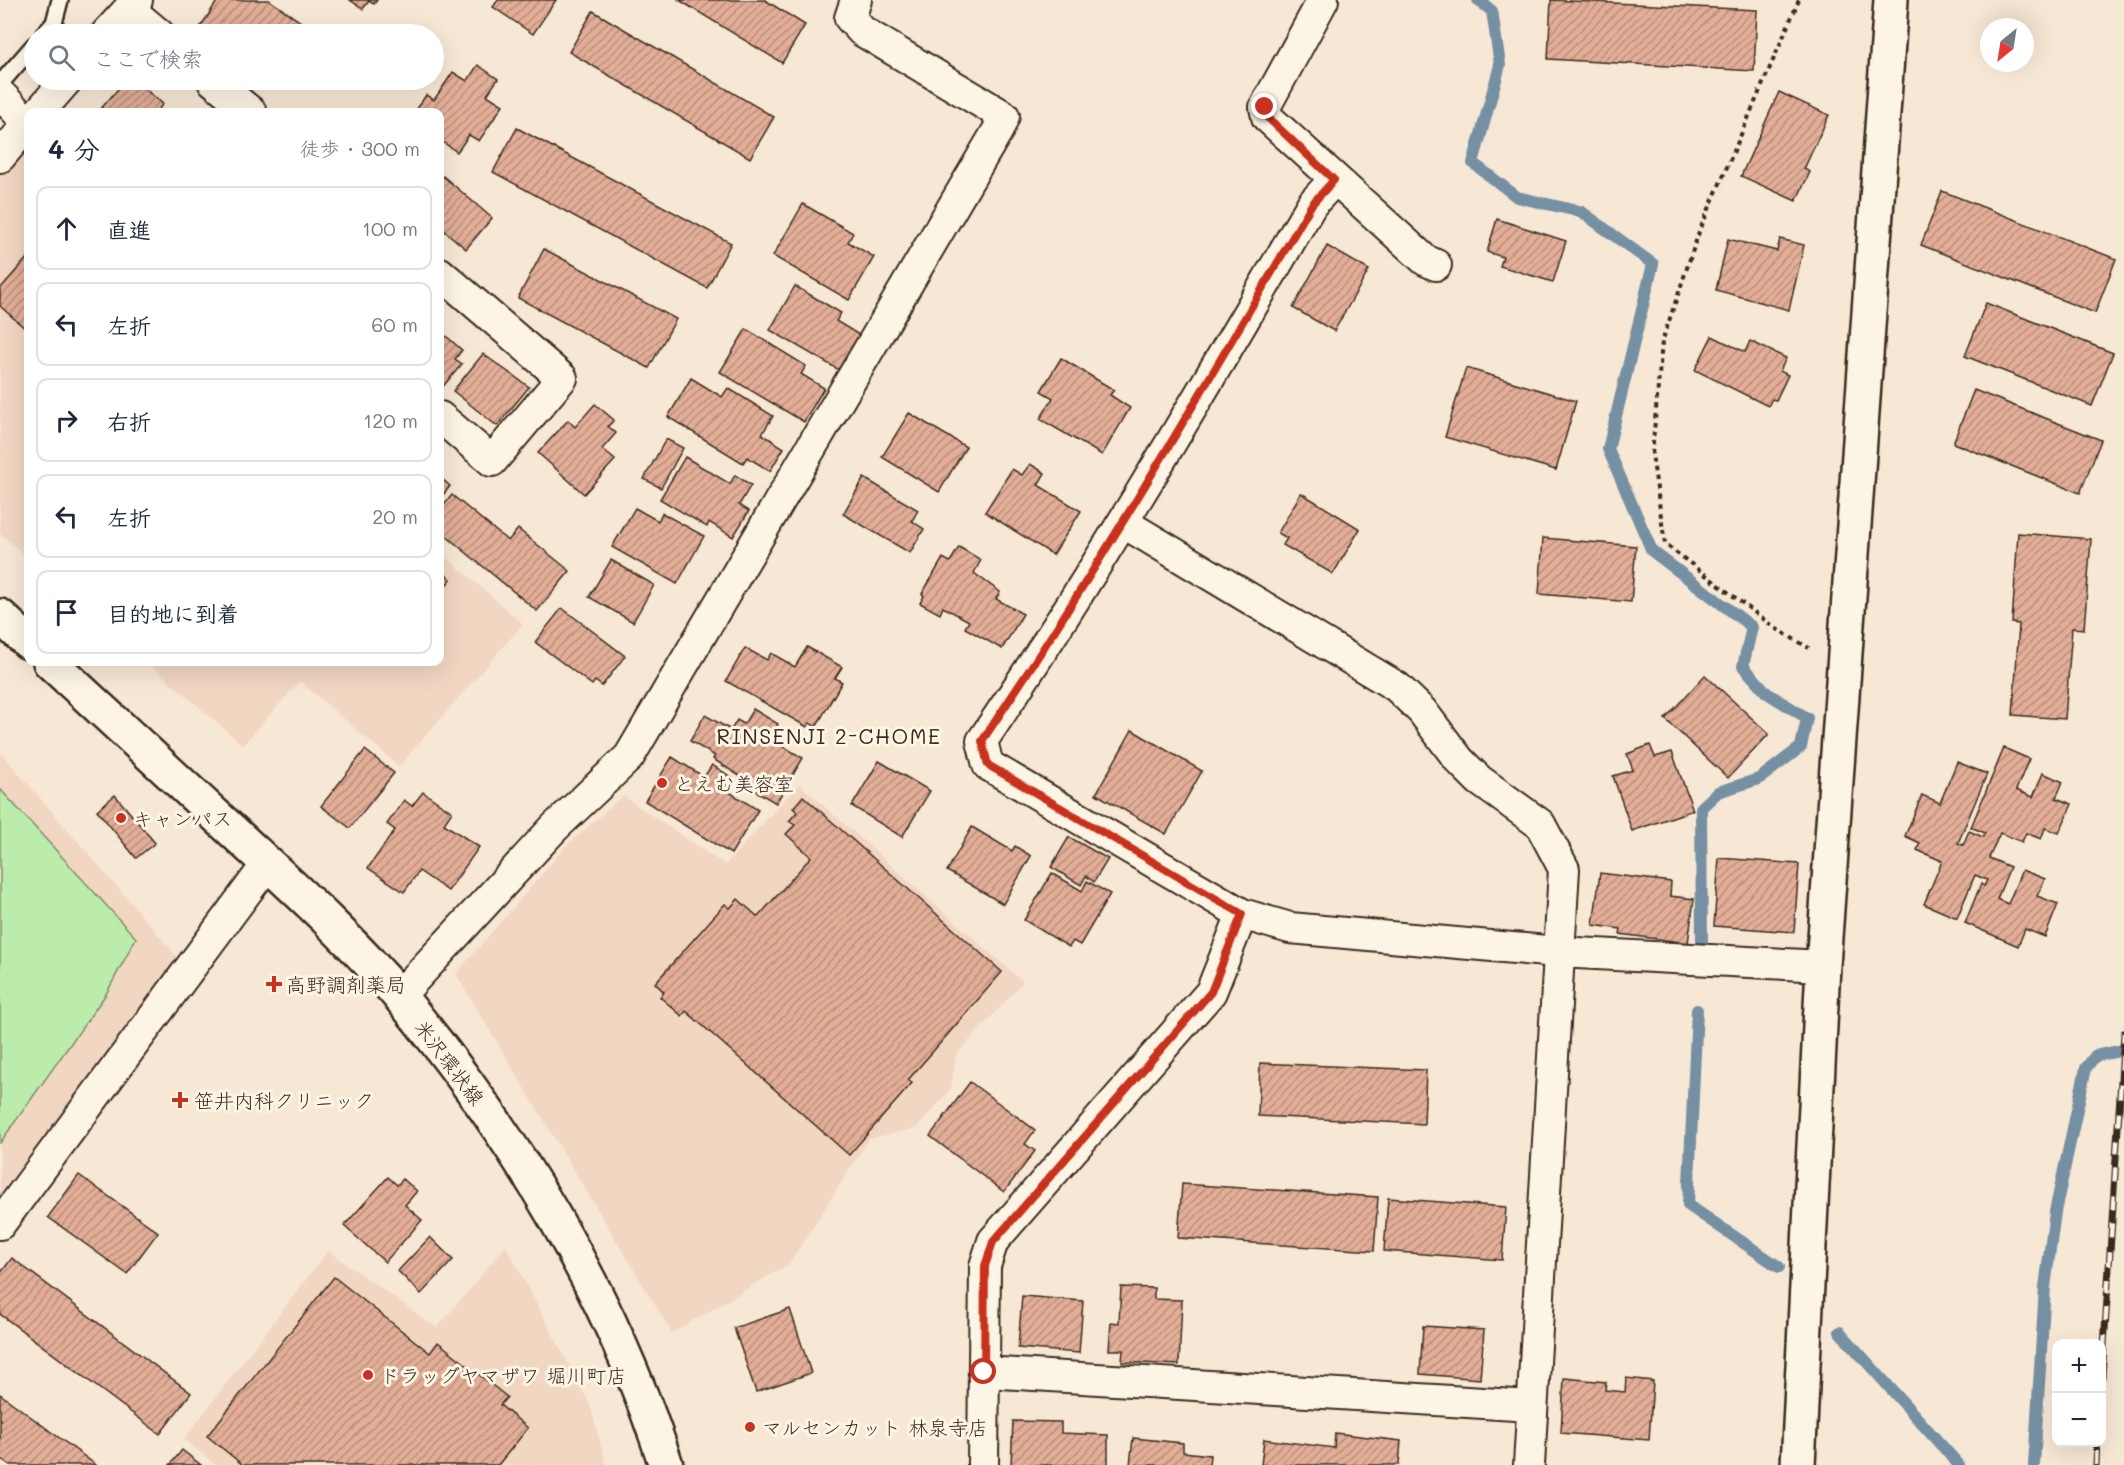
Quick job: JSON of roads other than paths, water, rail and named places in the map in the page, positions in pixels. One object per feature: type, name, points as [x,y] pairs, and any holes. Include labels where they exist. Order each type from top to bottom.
[{"type":"street","points":[[399,996],[554,828],[629,757],[998,130],[1004,116],[862,31],[850,18],[856,0]]},
{"type":"street","points":[[1323,0],[1265,107],[1267,117],[1425,260],[1436,265]]},
{"type":"street","points":[[1798,1465],[1822,966],[1891,0]]},
{"type":"street","points":[[115,24],[133,4],[150,24]]},
{"type":"street","points":[[42,108],[58,90]]},
{"type":"street","points":[[224,90],[246,108]]},
{"type":"street","points":[[0,94],[24,120]]},
{"type":"street","points":[[0,157],[24,129]]},
{"type":"street","points":[[1334,180],[1312,204],[1124,523],[1054,635],[982,741],[988,765],[1242,914],[1290,928],[1558,952],[1822,966]]},
{"type":"street","points":[[444,276],[562,378],[492,461],[444,420]]},
{"type":"street","points":[[1124,523],[1397,687],[1422,711],[1458,760],[1479,780],[1540,824],[1564,868],[1528,1465]]},
{"type":"street","points":[[0,616],[24,638]]},
{"type":"street","name":"米沢環状線","points":[[54,666],[267,863],[399,996],[472,1089],[518,1157],[562,1231],[635,1380],[666,1465]]},
{"type":"street","points":[[0,1224],[267,863]]},
{"type":"street","points":[[983,1465],[985,1266],[993,1242],[1211,992],[1242,914]]},
{"type":"street","points":[[984,1372],[1532,1406]]},
{"type":"lane","points":[[53,24],[60,0]]},
{"type":"lane","points":[[0,84],[24,56]]},
{"type":"waterway","points":[[1478,0],[1492,11],[1500,65],[1473,163],[1517,197],[1582,212],[1653,264],[1608,449],[1652,551],[1752,627],[1743,666],[1767,693],[1807,718],[1801,747],[1759,779],[1718,792],[1701,808],[1702,942]]},
{"type":"waterway","points":[[1697,1010],[1688,1205],[1779,1267]]},
{"type":"waterway","points":[[2034,1465],[2045,1287],[2055,1212],[2086,1068],[2095,1056],[2124,1050]]},
{"type":"waterway","points":[[1840,1332],[1959,1465]]},
{"type":"railway","points":[[2104,1339],[2124,1033]]},
{"type":"railway","points":[[2096,1465],[2097,1447]]},
{"type":"place","name":"とえむ美容室","points":[[662,783]]},
{"type":"place","name":"キャンパス","points":[[121,818]]},
{"type":"place","name":"高野調剤薬局","points":[[274,984]]},
{"type":"place","name":"笹井内科クリニック","points":[[180,1100]]},
{"type":"place","name":"ドラッグヤマザワ 堀川町店","points":[[368,1375]]},
{"type":"place","name":"マルセンカット 林泉寺店","points":[[750,1427]]},
{"type":"district","name":"RINSENJI 2-CHOME","points":[[829,735]]}]
